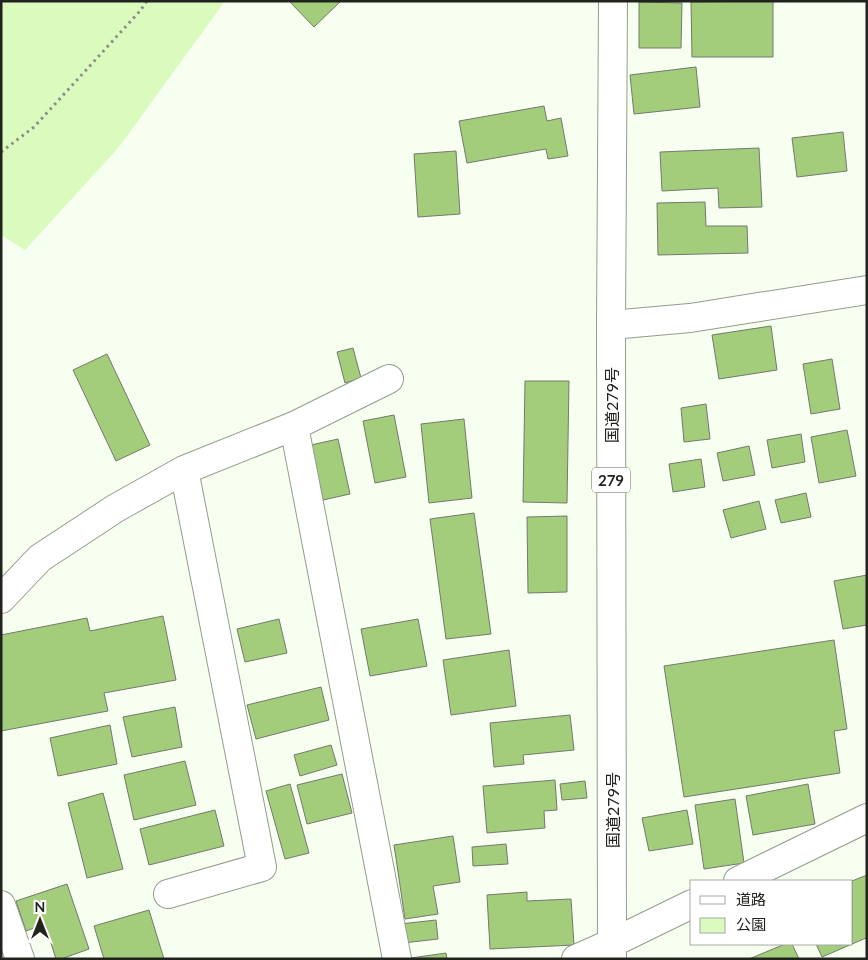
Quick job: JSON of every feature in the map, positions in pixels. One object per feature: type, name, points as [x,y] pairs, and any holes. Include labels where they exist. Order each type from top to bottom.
[{"type":"main road","name":"国道279号","points":[[612,951],[611,325],[613,1]]},
{"type":"main road","points":[[611,325],[690,318],[867,290]]},
{"type":"main road","points":[[1,599],[40,558],[116,508],[184,470],[294,426],[389,378]]},
{"type":"main road","points":[[294,426],[397,959]]},
{"type":"main road","points":[[168,894],[262,867],[184,470]]},
{"type":"main road","points":[[740,880],[867,818]]},
{"type":"main road","points":[[1,905],[20,959]]},
{"type":"main road","points":[[576,959],[612,951],[690,905]]},
{"type":"path","points":[[1,152],[34,128],[148,1]]},
{"type":"green space","points":[[1,1],[225,1],[119,147],[25,250],[1,235]]},
{"type":"building","points":[[289,1],[341,1],[314,27]]},
{"type":"building","points":[[773,1],[773,57],[692,57],[691,2]]},
{"type":"building","points":[[639,2],[682,3],[681,48],[639,48]]},
{"type":"building","points":[[696,67],[700,107],[634,114],[630,75]]},
{"type":"building","points":[[544,106],[547,121],[561,118],[568,156],[548,159],[546,149],[467,163],[459,121]]},
{"type":"building","points":[[843,132],[847,171],[797,177],[792,138]]},
{"type":"building","points":[[759,148],[762,207],[719,208],[718,188],[662,191],[660,152]]},
{"type":"building","points":[[456,151],[460,214],[418,217],[414,154]]},
{"type":"building","points":[[705,202],[706,226],[747,226],[748,253],[658,255],[657,203]]},
{"type":"building","points":[[771,326],[777,370],[719,379],[712,335]]},
{"type":"building","points":[[353,348],[361,378],[345,383],[337,352]]},
{"type":"building","points":[[107,354],[150,445],[116,461],[73,370]]},
{"type":"building","points":[[832,359],[840,409],[811,414],[803,364]]},
{"type":"building","points":[[525,381],[569,381],[567,503],[523,502]]},
{"type":"building","points":[[706,404],[710,439],[684,442],[681,408]]},
{"type":"building","points":[[394,415],[406,477],[375,483],[363,421]]},
{"type":"building","points":[[464,419],[472,498],[429,503],[421,424]]},
{"type":"building","points":[[847,430],[856,476],[819,483],[811,437]]},
{"type":"building","points":[[801,434],[805,462],[772,468],[767,440]]},
{"type":"building","points":[[338,439],[350,494],[323,500],[311,445]]},
{"type":"building","points":[[749,446],[755,475],[723,481],[717,453]]},
{"type":"building","points":[[701,459],[705,487],[673,492],[669,464]]},
{"type":"building","points":[[806,493],[811,517],[781,523],[775,500]]},
{"type":"building","points":[[759,501],[766,529],[731,538],[723,510]]},
{"type":"building","points":[[474,513],[491,634],[446,639],[430,519]]},
{"type":"building","points":[[567,516],[567,592],[528,593],[527,517]]},
{"type":"building","points":[[867,575],[867,625],[843,629],[834,581]]},
{"type":"building","points":[[163,616],[176,680],[104,693],[108,711],[1,731],[1,635],[87,618],[90,631]]},
{"type":"building","points":[[279,619],[287,653],[245,662],[237,629]]},
{"type":"building","points":[[418,619],[427,666],[370,676],[361,629]]},
{"type":"building","points":[[834,640],[847,729],[834,731],[840,773],[684,797],[664,666]]},
{"type":"building","points":[[509,650],[516,706],[451,715],[443,660]]},
{"type":"building","points":[[321,687],[329,720],[256,739],[247,705]]},
{"type":"building","points":[[175,707],[182,747],[132,757],[123,717]]},
{"type":"building","points":[[570,715],[574,750],[523,755],[524,764],[494,767],[490,723]]},
{"type":"building","points":[[110,725],[117,764],[58,776],[50,738]]},
{"type":"building","points":[[331,745],[337,765],[300,776],[294,755]]},
{"type":"building","points":[[185,761],[196,805],[134,820],[124,775]]},
{"type":"building","points":[[342,774],[352,813],[307,824],[297,785]]},
{"type":"building","points":[[555,780],[557,810],[544,811],[545,828],[487,833],[483,786]]},
{"type":"building","points":[[585,781],[587,798],[562,800],[560,784]]},
{"type":"building","points":[[290,784],[309,853],[285,859],[266,791]]},
{"type":"building","points":[[808,784],[815,824],[753,835],[746,796]]},
{"type":"building","points":[[103,793],[123,869],[87,878],[68,803]]},
{"type":"building","points":[[735,799],[744,863],[704,869],[695,805]]},
{"type":"building","points":[[215,810],[224,846],[149,865],[140,829]]},
{"type":"building","points":[[687,810],[693,844],[649,851],[642,818]]},
{"type":"building","points":[[453,836],[460,882],[433,886],[438,914],[405,919],[394,845]]},
{"type":"building","points":[[506,844],[508,864],[473,866],[472,847]]},
{"type":"building","points":[[867,875],[867,940],[866,938],[853,944],[853,881]]},
{"type":"building","points":[[67,884],[89,949],[56,959],[45,924],[26,931],[16,901]]},
{"type":"building","points":[[527,892],[527,901],[571,899],[574,945],[490,949],[487,895]]},
{"type":"building","points":[[149,910],[164,959],[104,959],[94,926]]},
{"type":"building","points":[[436,920],[438,939],[403,943],[400,924]]},
{"type":"building","points":[[783,945],[792,945],[799,959],[749,959]]},
{"type":"building","points":[[816,945],[850,945],[822,957]]},
{"type":"building","points":[[446,953],[447,959],[411,959],[411,958]]}]
